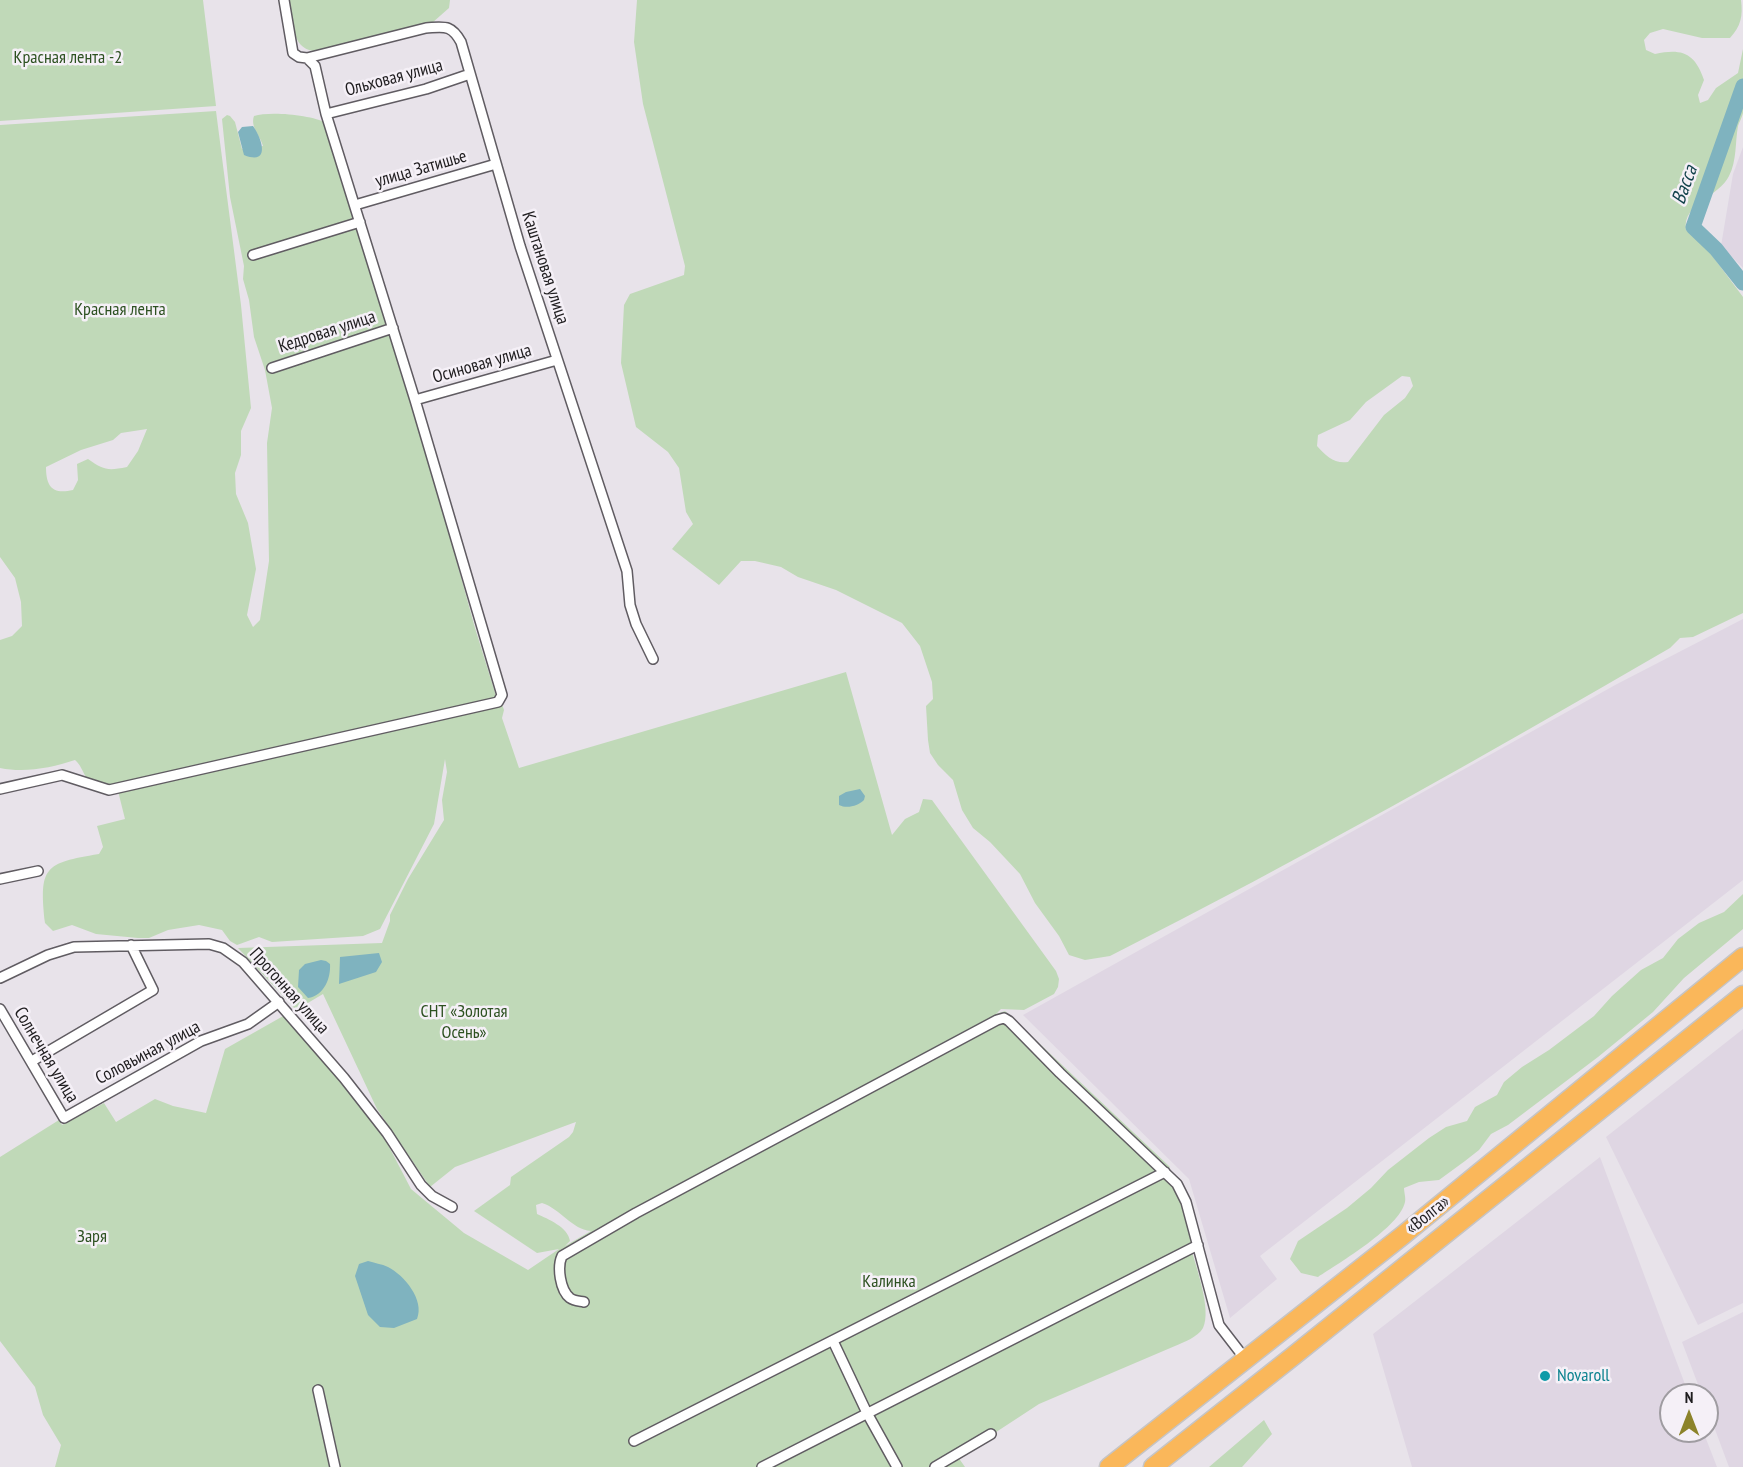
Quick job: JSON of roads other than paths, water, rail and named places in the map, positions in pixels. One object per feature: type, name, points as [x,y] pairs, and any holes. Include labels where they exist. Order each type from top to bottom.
[{"type":"highway","name":"«Волга»","points":[[1109,1467],[1402,1236],[1743,957]]},
{"type":"highway","name":"«Волга»","points":[[1153,1467],[1743,995]]},
{"type":"street","points":[[0,789],[62,775],[109,789],[498,702],[502,695],[415,400],[326,114],[315,66],[307,58],[293,53],[284,0]]},
{"type":"street","name":"Каштановая улица","points":[[307,58],[426,28],[444,27],[456,33],[461,42],[557,360],[627,571],[630,605],[636,624],[653,659]]},
{"type":"street","name":"Ольховая улица","points":[[326,114],[426,89],[470,74]]},
{"type":"street","name":"улица Затишье","points":[[355,205],[496,164]]},
{"type":"street","points":[[253,255],[360,222]]},
{"type":"street","name":"Кедровая улица","points":[[272,368],[393,328]]},
{"type":"street","name":"Осиновая улица","points":[[415,400],[557,360]]},
{"type":"street","points":[[0,879],[38,871]]},
{"type":"street","name":"Прогонная улица","points":[[0,978],[61,950],[74,947],[209,944],[223,948],[243,962],[344,1078],[387,1133],[421,1185],[432,1196],[452,1207]]},
{"type":"street","points":[[32,1061],[153,990],[131,945]]},
{"type":"street","name":"Соловьиная улица","points":[[64,1118],[201,1041],[248,1024],[279,1002]]},
{"type":"street","name":"Солнечная улица","points":[[0,1009],[64,1118]]},
{"type":"street","points":[[584,1302],[570,1298],[566,1293],[558,1272],[562,1256],[758,1148],[1004,1018],[1177,1184],[1186,1202],[1219,1325],[1246,1360]]},
{"type":"street","points":[[633,1441],[1165,1172]]},
{"type":"street","points":[[762,1467],[1198,1245]]},
{"type":"street","points":[[833,1341],[867,1413],[897,1467]]},
{"type":"street","points":[[318,1390],[335,1467]]},
{"type":"street","points":[[935,1467],[991,1434]]},
{"type":"water","points":[[253,126],[262,149],[258,157],[244,155],[238,132],[242,127]]},
{"type":"water","points":[[860,789],[865,796],[862,802],[849,807],[839,805],[839,796]]},
{"type":"water","points":[[379,953],[382,962],[376,972],[339,984],[340,957]]},
{"type":"water","points":[[321,960],[330,964],[328,980],[318,994],[308,998],[298,987],[299,970],[305,964]]},
{"type":"water","points":[[368,1261],[388,1267],[412,1289],[418,1304],[417,1319],[394,1328],[380,1327],[368,1315],[355,1276],[359,1264]]},
{"type":"waterway","name":"Васса","points":[[1743,86],[1693,227],[1716,249],[1743,283]]},
{"type":"place","name":"Novaroll","points":[[1545,1376]]},
{"type":"park label","name":"Красная лента -2","points":[[68,58]]},
{"type":"park label","name":"Красная лента","points":[[120,310]]},
{"type":"park label","name":"СНТ «Золотая Осень»","points":[[464,1022]]},
{"type":"park label","name":"Заря","points":[[92,1237]]},
{"type":"park label","name":"Калинка","points":[[889,1282]]}]
